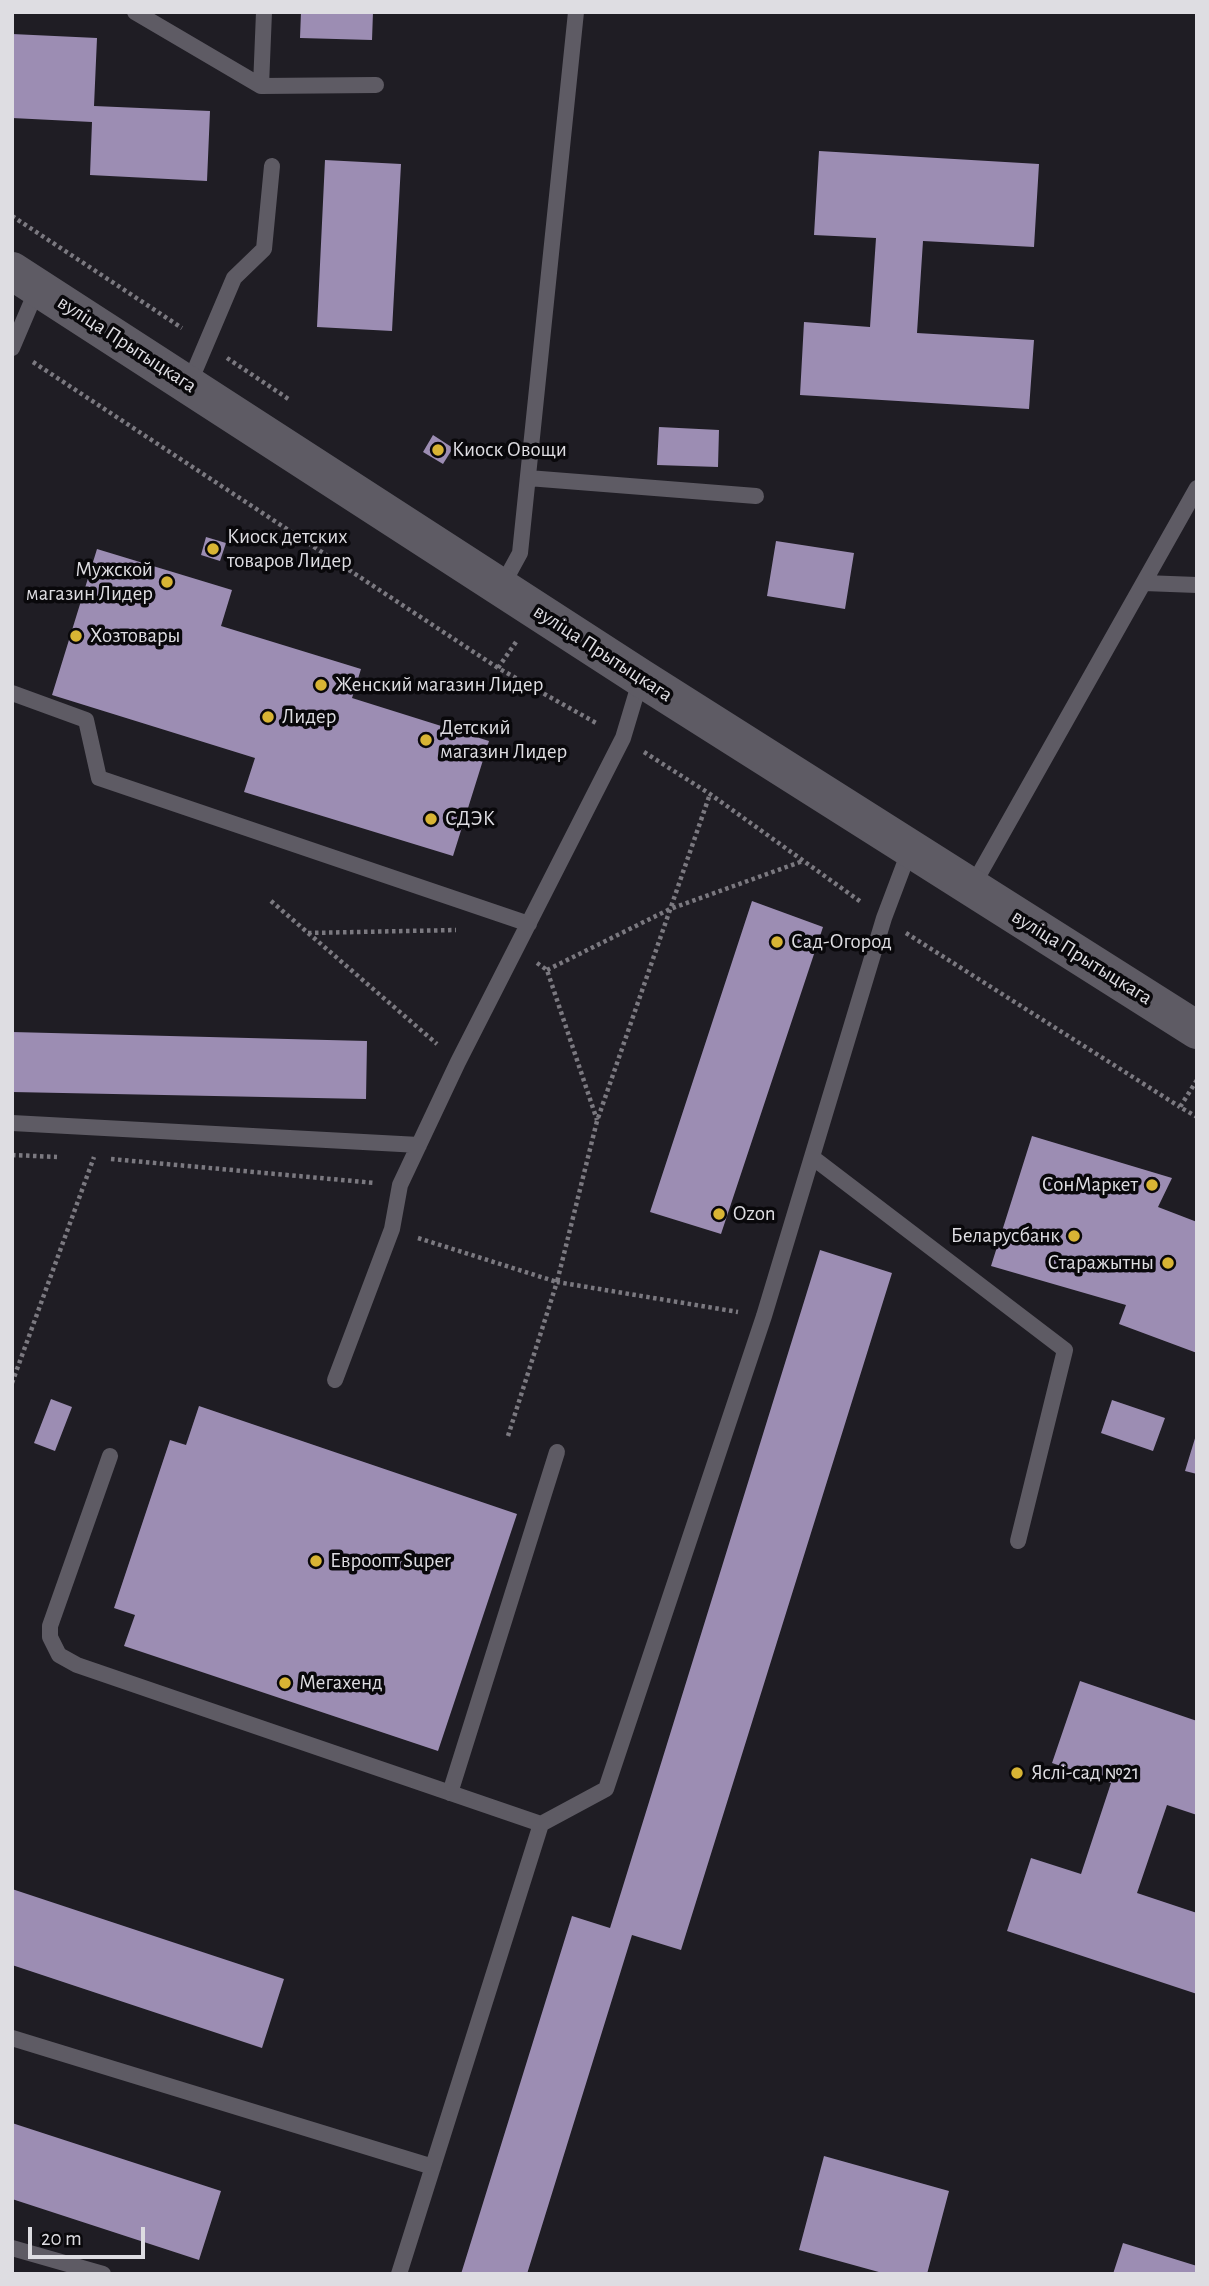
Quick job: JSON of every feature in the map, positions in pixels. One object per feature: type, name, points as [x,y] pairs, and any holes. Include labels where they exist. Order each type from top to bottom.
[{"type":"street","name":"вуліца Прытыцкага","points":[[25,279],[641,678],[1197,1030]]},
{"type":"lane","points":[[135,12],[261,86],[376,85]]},
{"type":"lane","points":[[261,86],[264,12]]},
{"type":"lane","points":[[502,586],[520,553],[576,12]]},
{"type":"lane","points":[[189,384],[234,278],[264,250],[272,166]]},
{"type":"lane","points":[[12,348],[25,279]]},
{"type":"lane","points":[[528,478],[757,496]]},
{"type":"lane","points":[[972,887],[1197,488]]},
{"type":"lane","points":[[1144,583],[1197,586]]},
{"type":"lane","points":[[335,1380],[392,1229],[400,1185],[458,1062],[623,738],[641,678]]},
{"type":"lane","points":[[12,692],[86,720],[99,778],[529,924]]},
{"type":"lane","points":[[399,2274],[541,1824],[606,1789],[764,1316],[884,918],[910,848]]},
{"type":"lane","points":[[12,1123],[419,1145]]},
{"type":"lane","points":[[812,1157],[1065,1350],[1018,1541]]},
{"type":"lane","points":[[450,1793],[557,1452]]},
{"type":"lane","points":[[110,1456],[50,1626],[50,1637],[59,1656],[78,1665],[541,1824]]},
{"type":"lane","points":[[12,2038],[433,2167]]},
{"type":"lane","points":[[12,2248],[103,2274]]},
{"type":"path","points":[[12,348],[498,668]]},
{"type":"path","points":[[508,1436],[556,1282],[597,1121],[710,794]]},
{"type":"path","points":[[547,970],[670,909],[803,861]]},
{"type":"path","points":[[271,901],[458,1062]]},
{"type":"path","points":[[1197,1080],[1180,1107],[1197,1117]]},
{"type":"path","points":[[12,1155],[67,1157]]},
{"type":"path","points":[[81,1157],[400,1185]]},
{"type":"path","points":[[12,1383],[94,1157]]},
{"type":"path","points":[[392,1229],[556,1282],[764,1316]]},
{"type":"building","points":[[301,12],[373,12],[372,40],[300,38]]},
{"type":"building","points":[[12,34],[97,38],[94,106],[210,111],[207,181],[90,175],[92,122],[12,118]]},
{"type":"building","points":[[819,151],[1039,164],[1034,247],[923,241],[917,333],[1034,340],[1029,409],[800,395],[804,322],[870,327],[876,238],[814,235]]},
{"type":"building","points":[[325,160],[401,164],[392,331],[317,327]]},
{"type":"building","points":[[659,427],[719,430],[718,467],[657,465]]},
{"type":"building","name":"Киоск Овощи","points":[[433,435],[453,448],[443,464],[423,452]]},
{"type":"building","name":"Киоск детских товаров Лидер","points":[[206,537],[226,543],[220,561],[201,555]]},
{"type":"building","points":[[776,541],[854,553],[845,609],[767,596]]},
{"type":"building","name":"Лидер","points":[[97,549],[232,590],[221,626],[361,669],[352,698],[489,741],[453,856],[244,792],[255,758],[52,695]]},
{"type":"building","points":[[752,901],[823,927],[721,1234],[650,1212]]},
{"type":"building","points":[[12,1032],[367,1041],[366,1099],[12,1092]]},
{"type":"building","name":"Беларусбанк","points":[[1032,1136],[1172,1178],[1158,1207],[1197,1222],[1197,1353],[1119,1324],[1126,1305],[991,1266]]},
{"type":"building","points":[[820,1250],[892,1273],[681,1950],[632,1935],[527,2274],[461,2274],[572,1916],[610,1928]]},
{"type":"building","points":[[51,1399],[72,1407],[55,1451],[34,1443]]},
{"type":"building","points":[[1112,1400],[1165,1418],[1153,1451],[1101,1433]]},
{"type":"building","name":"Евроопт Super","points":[[199,1406],[517,1514],[438,1751],[124,1646],[135,1615],[114,1608],[170,1440],[186,1445]]},
{"type":"building","points":[[1197,1435],[1197,1474],[1185,1471]]},
{"type":"building","name":"Яслі-сад №21","points":[[1080,1681],[1197,1721],[1197,1815],[1167,1805],[1137,1893],[1197,1913],[1197,1994],[1007,1931],[1031,1858],[1081,1874],[1111,1783],[1052,1763]]},
{"type":"building","points":[[12,1889],[284,1979],[262,2048],[12,1965]]},
{"type":"building","points":[[12,2123],[221,2191],[199,2260],[12,2199]]},
{"type":"building","points":[[824,2156],[949,2191],[927,2274],[886,2274],[799,2250]]},
{"type":"building","points":[[1123,2243],[1197,2266],[1197,2274],[1113,2274]]},
{"type":"place","name":"Киоск Овощи","points":[[438,450]]},
{"type":"place","name":"Киоск детских товаров Лидер","points":[[213,549]]},
{"type":"place","name":"Мужской магазин Лидер","points":[[167,582]]},
{"type":"place","name":"Хозтовары","points":[[76,636]]},
{"type":"place","name":"Женский магазин Лидер","points":[[321,685]]},
{"type":"place","name":"Лидер","points":[[268,717]]},
{"type":"place","name":"Детский магазин Лидер","points":[[426,740]]},
{"type":"place","name":"СДЭК","points":[[431,819]]},
{"type":"place","name":"Сад-Огород","points":[[777,942]]},
{"type":"place","name":"СонМаркет","points":[[1152,1185]]},
{"type":"place","name":"Ozon","points":[[719,1214]]},
{"type":"place","name":"Беларусбанк","points":[[1074,1236]]},
{"type":"place","name":"Старажытны","points":[[1168,1263]]},
{"type":"place","name":"Евроопт Super","points":[[316,1561]]},
{"type":"place","name":"Мегахенд","points":[[285,1683]]},
{"type":"place","name":"Яслі-сад №21","points":[[1017,1773]]}]
